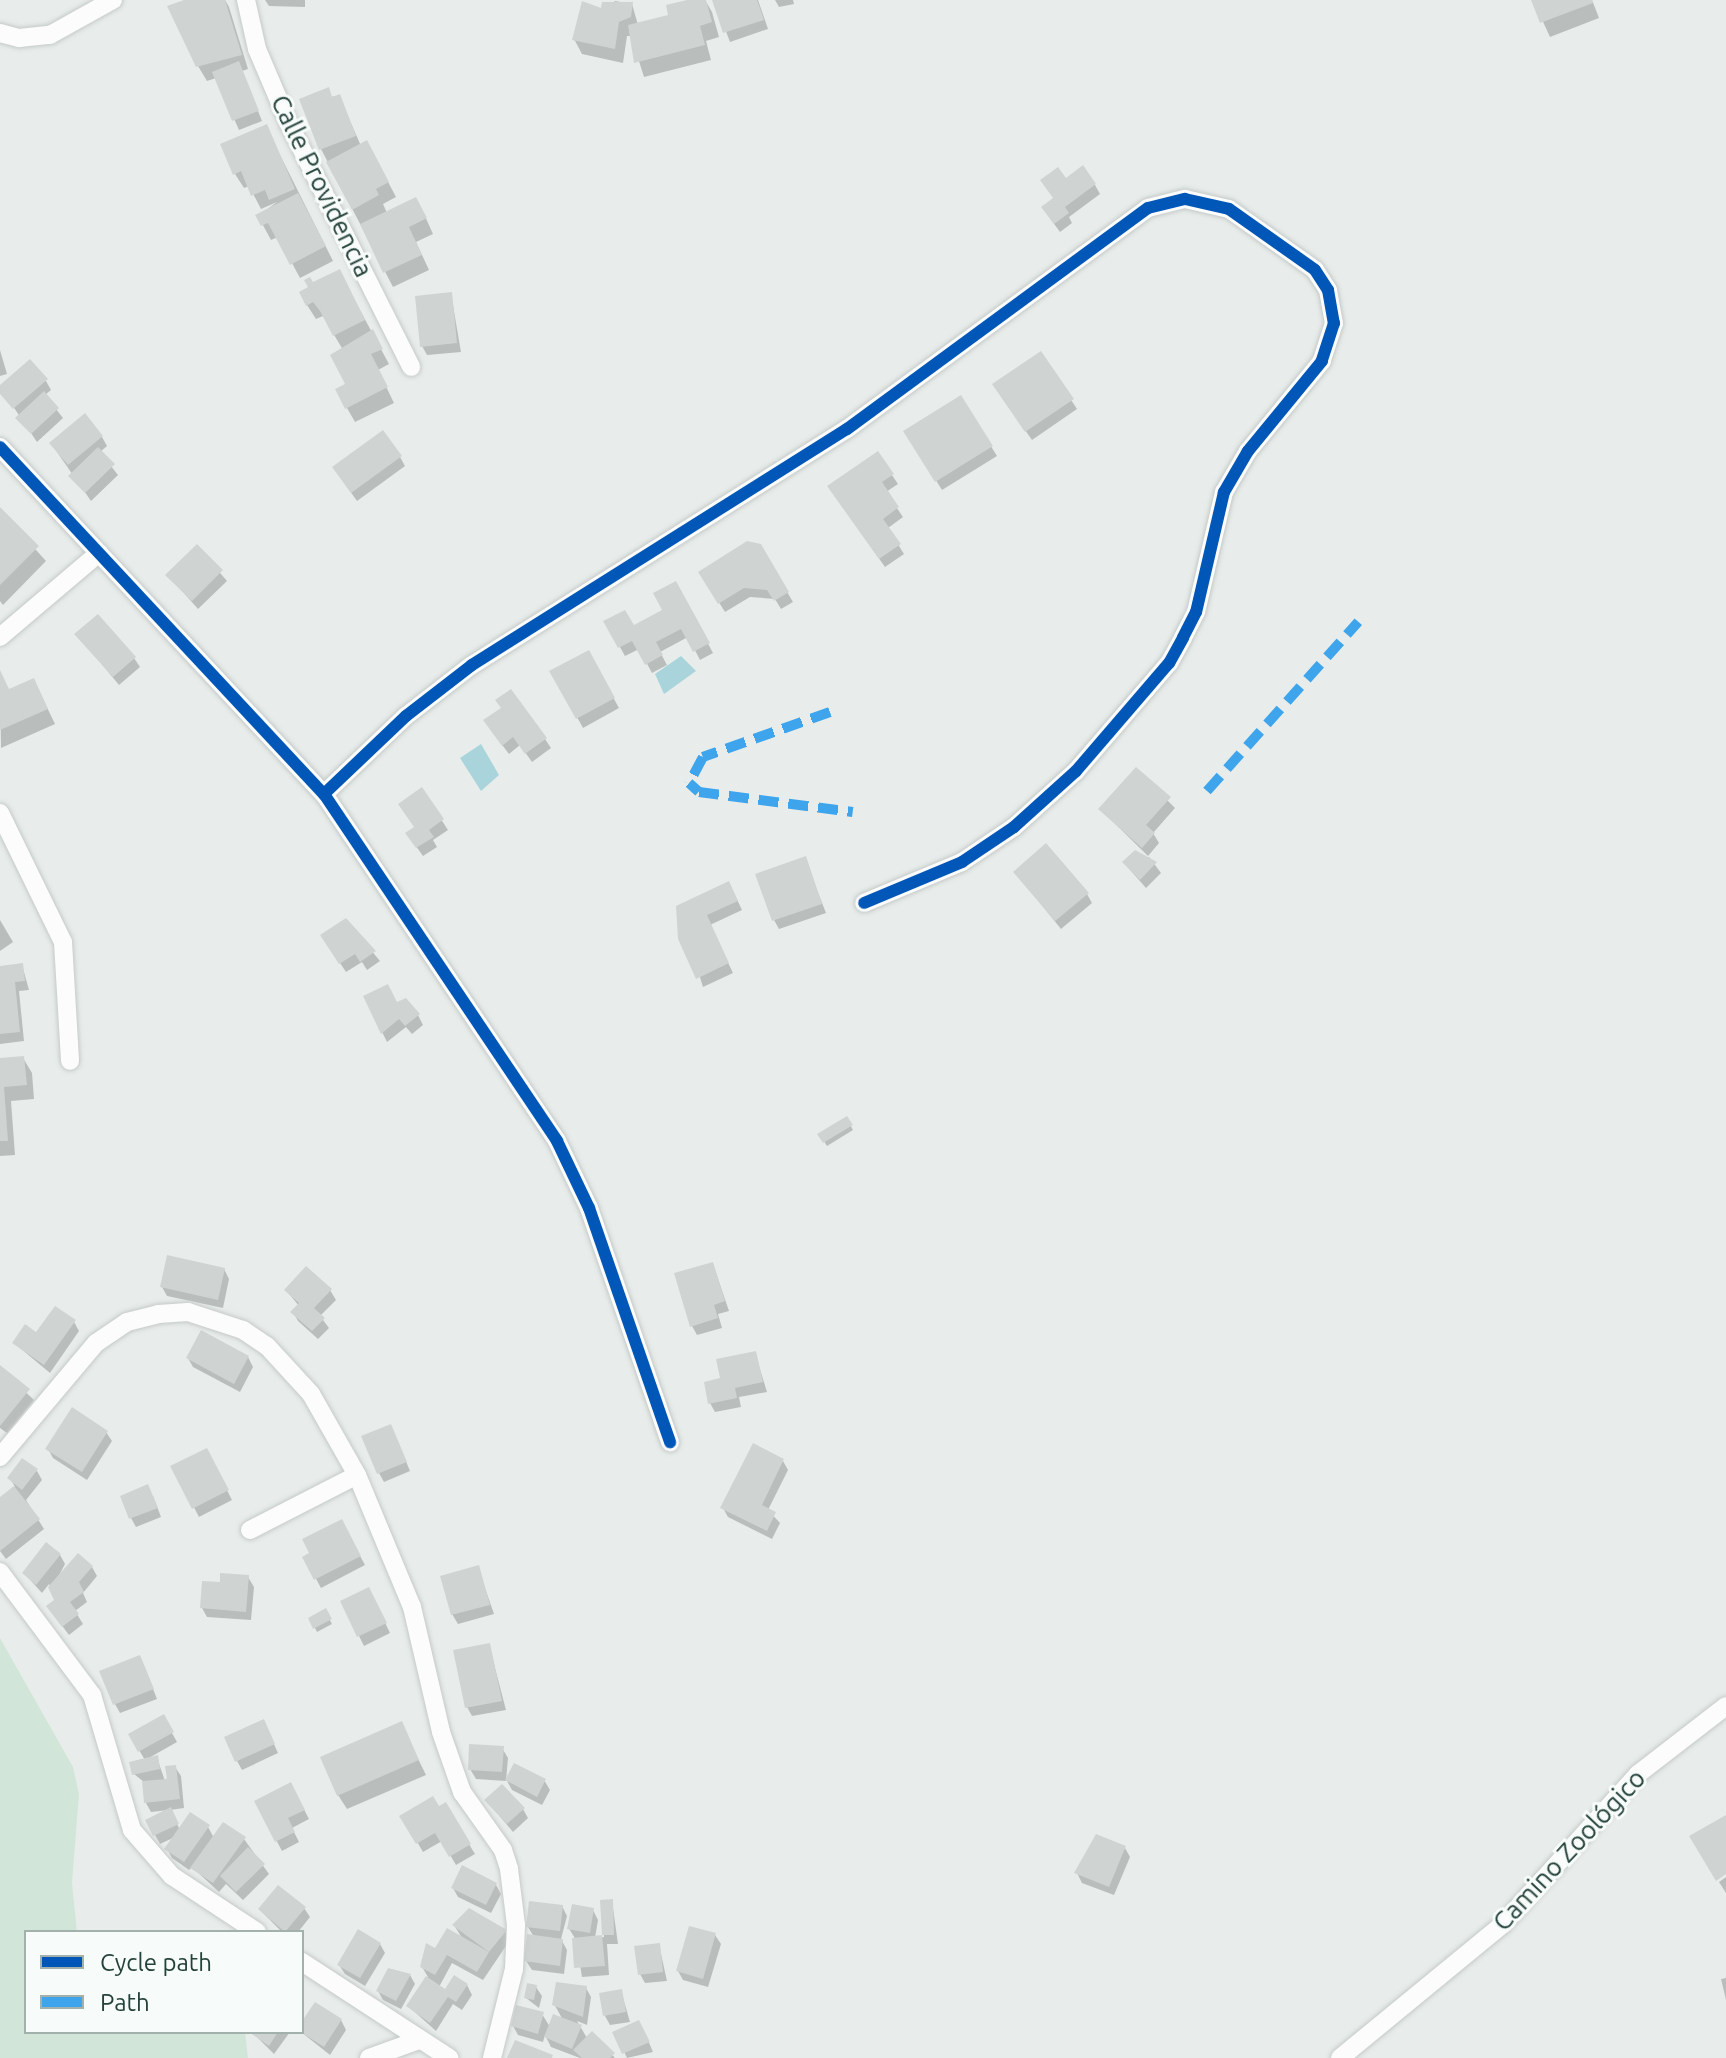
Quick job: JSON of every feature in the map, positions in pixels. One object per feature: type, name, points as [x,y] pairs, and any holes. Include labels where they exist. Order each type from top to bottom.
[{"type":"street","points":[[0,33],[19,38],[50,35],[113,0]]},
{"type":"street","name":"Calle Providencia","points":[[246,0],[257,49],[289,124],[411,367]]},
{"type":"street","points":[[324,794],[406,716],[472,665],[847,429],[1148,208],[1185,199],[1229,209],[1315,270],[1328,290],[1334,323],[1322,361],[1248,451],[1224,492],[1196,612],[1183,638],[1169,663],[1076,771],[1014,827],[962,862],[864,903]]},
{"type":"street","points":[[0,447],[324,794],[557,1141],[589,1208],[670,1442]]},
{"type":"street","points":[[0,637],[99,553]]},
{"type":"street","points":[[0,813],[63,942],[70,1061]]},
{"type":"street","points":[[0,1457],[96,1343],[127,1322],[188,1312],[219,1319],[267,1346],[311,1394],[357,1475],[412,1607],[449,1761],[509,1869],[516,1925],[514,1969],[492,2058]]},
{"type":"street","points":[[250,1530],[357,1475]]},
{"type":"street","points":[[0,1572],[92,1695],[129,1822],[147,1851],[172,1876],[254,1930]]},
{"type":"street","name":"Camino Zoológico","points":[[1340,2058],[1503,1924],[1638,1774],[1726,1706]]},
{"type":"street","points":[[304,1963],[449,2058]]},
{"type":"street","points":[[369,2058],[419,2040]]},
{"type":"green space","points":[[0,1638],[73,1767],[79,1794],[72,1883],[77,1930],[24,1930],[24,2034],[245,2034],[248,2058],[0,2058]]},
{"type":"water","points":[[681,656],[696,671],[664,694],[655,674]]},
{"type":"water","points":[[481,744],[499,775],[481,791],[460,758]]},
{"type":"building","points":[[184,0],[225,0],[242,55],[196,67],[167,6]]},
{"type":"building","points":[[706,0],[712,22],[700,26],[705,45],[634,63],[628,25],[668,15],[666,5]]},
{"type":"building","points":[[712,0],[757,0],[764,20],[723,33]]},
{"type":"building","points":[[1531,0],[1592,0],[1593,3],[1540,23]]},
{"type":"building","points":[[582,1],[601,8],[602,2],[633,2],[631,17],[619,22],[615,49],[572,40]]},
{"type":"building","points":[[239,61],[259,111],[232,121],[212,72]]},
{"type":"building","points":[[329,87],[332,97],[340,94],[356,136],[319,150],[299,99]]},
{"type":"building","points":[[267,124],[295,189],[269,200],[265,190],[251,196],[241,171],[233,175],[220,144]]},
{"type":"building","points":[[367,140],[389,182],[376,189],[379,195],[352,210],[326,162]]},
{"type":"building","points":[[1083,165],[1096,184],[1065,207],[1069,213],[1054,224],[1041,207],[1053,198],[1040,180],[1058,167],[1066,178]]},
{"type":"building","points":[[298,193],[326,246],[290,265],[268,223],[261,226],[255,215]]},
{"type":"building","points":[[416,197],[427,218],[409,227],[422,255],[383,273],[360,224]]},
{"type":"building","points":[[340,269],[365,320],[333,336],[320,311],[313,302],[306,306],[299,292],[308,287],[304,280],[310,277],[313,282]]},
{"type":"building","points":[[452,292],[457,343],[420,347],[415,296]]},
{"type":"building","points":[[373,329],[383,349],[371,354],[388,387],[345,409],[335,389],[345,384],[330,355]]},
{"type":"building","points":[[1041,351],[1074,399],[1025,432],[992,384]]},
{"type":"building","points":[[30,359],[48,379],[13,409],[0,394],[0,385]]},
{"type":"building","points":[[44,391],[59,408],[31,434],[15,418]]},
{"type":"building","points":[[961,395],[993,446],[935,482],[903,431]]},
{"type":"building","points":[[85,413],[103,436],[68,465],[49,443]]},
{"type":"building","points":[[383,430],[402,456],[351,493],[332,467]]},
{"type":"building","points":[[98,447],[115,464],[85,493],[68,476]]},
{"type":"building","points":[[878,451],[894,474],[882,482],[899,507],[883,519],[901,544],[879,559],[827,486]]},
{"type":"building","points":[[0,507],[39,546],[0,585]]},
{"type":"building","points":[[747,541],[761,544],[789,592],[774,601],[767,590],[744,588],[718,604],[698,572]]},
{"type":"building","points":[[197,544],[223,570],[192,601],[165,575]]},
{"type":"building","points":[[676,581],[710,643],[693,652],[681,629],[656,642],[663,655],[645,665],[632,641],[618,648],[603,621],[625,610],[634,625],[662,610],[653,593]]},
{"type":"building","points":[[98,614],[136,657],[113,677],[74,634]]},
{"type":"building","points":[[589,650],[615,698],[576,719],[549,671]]},
{"type":"building","points":[[0,670],[9,689],[34,678],[48,709],[0,730]]},
{"type":"building","points":[[511,689],[547,738],[525,754],[513,737],[502,746],[483,720],[501,708],[495,700]]},
{"type":"building","points":[[1136,767],[1171,797],[1146,825],[1155,833],[1142,848],[1098,809]]},
{"type":"building","points":[[422,787],[444,819],[429,830],[434,837],[416,848],[405,833],[414,827],[398,804]]},
{"type":"building","points":[[1046,843],[1089,893],[1055,921],[1013,872]]},
{"type":"building","points":[[1135,850],[1157,862],[1140,880],[1122,862]]},
{"type":"building","points":[[806,856],[822,904],[772,921],[755,874]]},
{"type":"building","points":[[729,881],[738,901],[707,915],[729,963],[696,979],[678,939],[676,906]]},
{"type":"building","points":[[346,918],[376,951],[360,962],[355,954],[339,964],[320,935]]},
{"type":"building","points":[[23,963],[25,981],[15,982],[20,1032],[0,1034],[0,966]]},
{"type":"building","points":[[388,984],[397,1002],[406,998],[420,1014],[405,1026],[399,1019],[381,1034],[363,996]]},
{"type":"building","points":[[24,1056],[27,1085],[4,1087],[8,1141],[0,1141],[0,1058]]},
{"type":"building","points":[[847,1116],[853,1125],[823,1143],[817,1134]]},
{"type":"building","points":[[167,1255],[225,1268],[218,1300],[160,1287]]},
{"type":"building","points":[[713,1262],[725,1301],[714,1305],[718,1318],[690,1327],[674,1273]]},
{"type":"building","points":[[306,1266],[332,1289],[314,1308],[325,1318],[312,1331],[290,1312],[299,1303],[284,1290]]},
{"type":"building","points":[[55,1306],[76,1320],[44,1365],[12,1343],[25,1324],[36,1332]]},
{"type":"building","points":[[201,1330],[249,1356],[234,1384],[186,1358]]},
{"type":"building","points":[[756,1351],[763,1382],[735,1388],[737,1398],[708,1404],[704,1382],[720,1378],[716,1359]]},
{"type":"building","points":[[0,1365],[30,1389],[0,1426]]},
{"type":"building","points":[[72,1407],[108,1431],[82,1472],[45,1449]]},
{"type":"building","points":[[391,1424],[407,1462],[377,1474],[361,1436]]},
{"type":"building","points":[[753,1443],[784,1459],[762,1505],[776,1512],[767,1531],[720,1508]]},
{"type":"building","points":[[207,1448],[229,1490],[192,1509],[170,1466]]},
{"type":"building","points":[[22,1458],[38,1469],[22,1490],[7,1478]]},
{"type":"building","points":[[148,1484],[158,1508],[129,1519],[120,1496]]},
{"type":"building","points":[[14,1486],[40,1519],[0,1551],[0,1497]]},
{"type":"building","points":[[342,1519],[361,1556],[314,1580],[302,1557],[309,1553],[302,1539]]},
{"type":"building","points":[[46,1542],[61,1554],[36,1585],[22,1573]]},
{"type":"building","points":[[78,1553],[93,1566],[79,1582],[84,1592],[70,1602],[79,1614],[62,1627],[46,1606],[54,1600],[48,1587]]},
{"type":"building","points":[[479,1565],[490,1605],[451,1615],[440,1576]]},
{"type":"building","points":[[220,1573],[249,1575],[246,1612],[200,1608],[202,1581],[220,1582]]},
{"type":"building","points":[[369,1587],[387,1623],[357,1637],[340,1601]]},
{"type":"building","points":[[326,1608],[332,1619],[313,1629],[308,1618]]},
{"type":"building","points":[[490,1643],[502,1701],[465,1708],[453,1650]]},
{"type":"building","points":[[140,1655],[154,1689],[113,1705],[99,1671]]},
{"type":"building","points":[[164,1714],[174,1732],[138,1752],[128,1734]]},
{"type":"building","points":[[264,1719],[275,1744],[235,1762],[224,1737]]},
{"type":"building","points":[[402,1721],[419,1760],[337,1796],[320,1757]]},
{"type":"building","points":[[469,1744],[504,1746],[502,1772],[468,1770]]},
{"type":"building","points":[[158,1755],[160,1769],[132,1775],[129,1762]]},
{"type":"building","points":[[514,1763],[546,1779],[537,1797],[505,1780]]},
{"type":"building","points":[[176,1765],[180,1799],[144,1803],[142,1781],[167,1779],[165,1766]]},
{"type":"building","points":[[291,1782],[305,1810],[288,1818],[295,1832],[275,1842],[254,1801]]},
{"type":"building","points":[[502,1784],[525,1808],[507,1824],[484,1800]]},
{"type":"building","points":[[433,1796],[439,1806],[446,1802],[471,1844],[449,1857],[435,1833],[416,1844],[399,1816]]},
{"type":"building","points":[[171,1807],[179,1824],[153,1836],[145,1820]]},
{"type":"building","points":[[190,1812],[210,1825],[184,1862],[164,1849]]},
{"type":"building","points":[[1726,1815],[1726,1874],[1716,1881],[1689,1836]]},
{"type":"building","points":[[223,1822],[246,1837],[213,1883],[190,1868]]},
{"type":"building","points":[[1096,1834],[1126,1846],[1109,1887],[1074,1873]]},
{"type":"building","points":[[248,1847],[265,1864],[236,1892],[220,1876]]},
{"type":"building","points":[[462,1865],[497,1883],[486,1905],[451,1888]]},
{"type":"building","points":[[278,1885],[306,1907],[287,1930],[258,1909]]},
{"type":"building","points":[[613,1899],[614,1935],[602,1935],[600,1900]]},
{"type":"building","points":[[529,1901],[563,1905],[560,1931],[526,1927]]},
{"type":"building","points":[[572,1904],[594,1908],[590,1933],[567,1929]]},
{"type":"building","points":[[469,1908],[507,1930],[489,1952],[452,1925]]},
{"type":"building","points":[[689,1926],[716,1933],[703,1979],[676,1971]]},
{"type":"building","points":[[447,1928],[489,1952],[477,1972],[447,1955],[435,1975],[420,1967],[426,1943],[435,1948]]},
{"type":"building","points":[[358,1929],[381,1943],[360,1978],[337,1965]]},
{"type":"building","points":[[527,1934],[563,1939],[560,1966],[524,1961]]},
{"type":"building","points":[[602,1935],[605,1966],[574,1968],[572,1938]]},
{"type":"building","points":[[660,1943],[663,1972],[638,1975],[634,1946]]},
{"type":"building","points":[[388,1968],[411,1974],[396,2001],[376,1991]]},
{"type":"building","points":[[454,1975],[468,1984],[456,2002],[448,1997],[430,2023],[406,2006],[426,1976],[445,1989]]},
{"type":"building","points":[[556,1982],[587,1986],[583,2017],[552,2005]]},
{"type":"building","points":[[527,1983],[537,1985],[534,2000],[524,1998]]},
{"type":"building","points":[[622,1989],[626,2012],[603,2016],[599,1993]]},
{"type":"building","points":[[315,2002],[342,2019],[324,2047],[304,2034],[304,2018]]},
{"type":"building","points":[[516,2005],[544,2012],[538,2034],[511,2026]]},
{"type":"building","points":[[553,2014],[582,2025],[572,2049],[544,2037]]},
{"type":"building","points":[[639,2020],[650,2042],[622,2054],[612,2032]]},
{"type":"building","points":[[592,2031],[615,2053],[610,2058],[582,2058],[573,2050]]},
{"type":"building","points":[[252,2034],[277,2034],[269,2046]]},
{"type":"building","points":[[515,2040],[553,2055],[552,2058],[507,2058]]},
{"type":"marked path","points":[[1207,791],[1358,622]]},
{"type":"marked path","points":[[830,712],[703,757],[689,783],[699,792],[853,812]]},
{"type":"cycle path","points":[[324,794],[406,716],[472,665],[847,429],[1148,208],[1185,199],[1229,209],[1315,270],[1328,290],[1334,323],[1322,361],[1248,451],[1224,492],[1196,612],[1183,638],[1169,663],[1076,771],[1014,827],[962,862],[864,903]]},
{"type":"cycle path","points":[[0,447],[324,794],[557,1141],[589,1208],[670,1442]]}]
